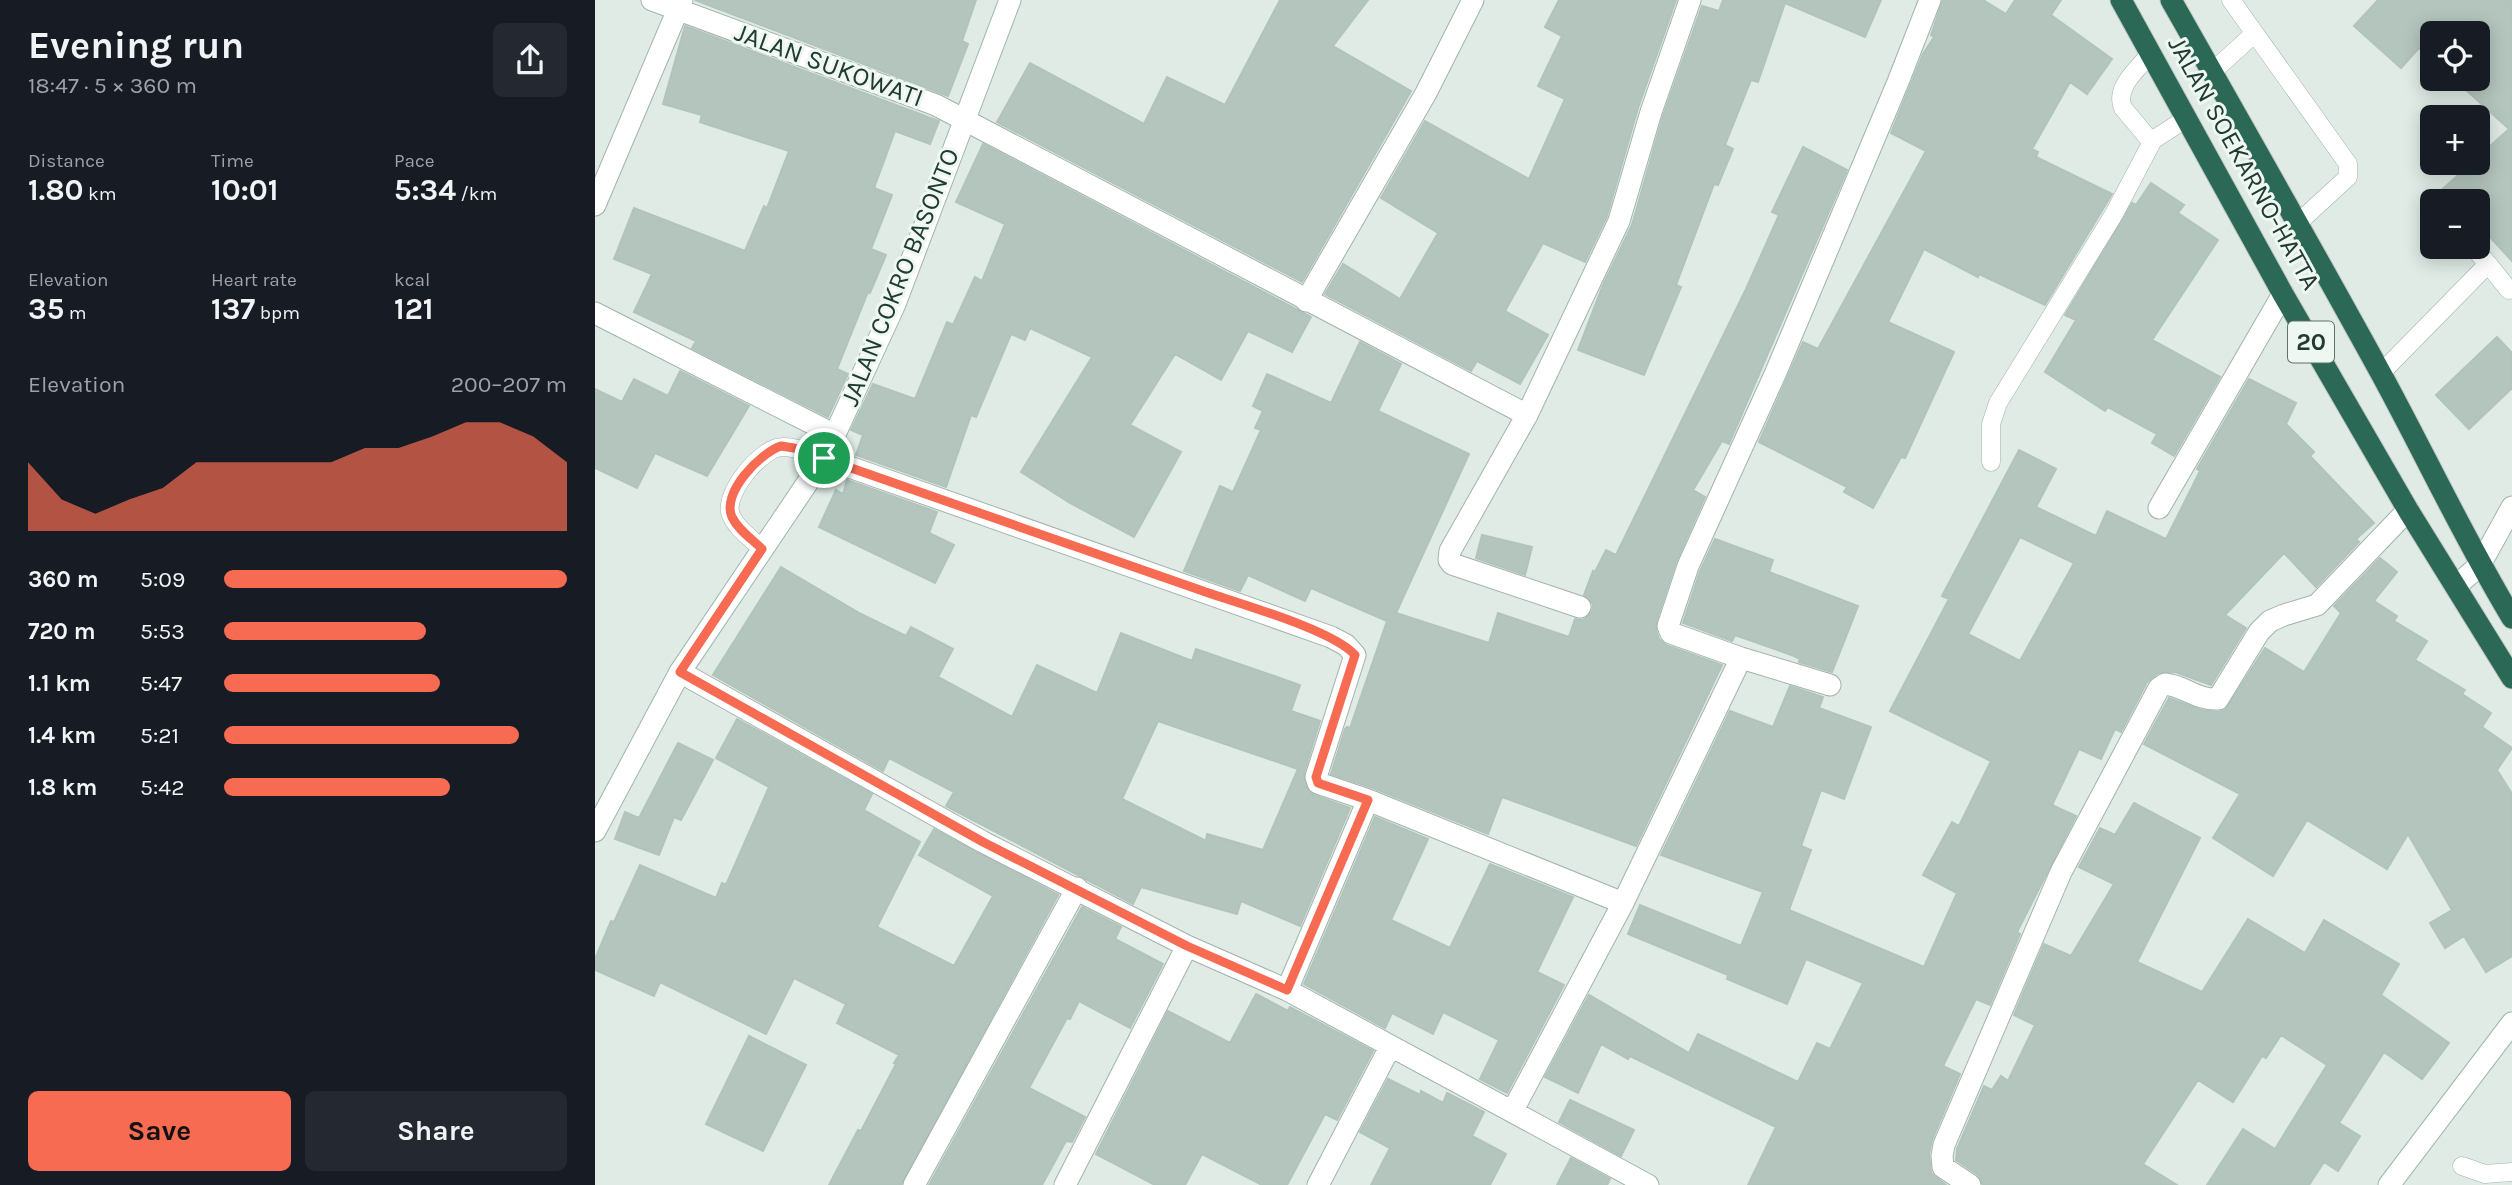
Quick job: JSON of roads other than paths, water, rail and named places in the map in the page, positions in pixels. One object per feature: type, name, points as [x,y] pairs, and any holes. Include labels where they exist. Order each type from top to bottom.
[{"type":"highway","name":"JALAN SOEKARNO-HATTA","points":[[2121,0],[2407,510],[2512,678]]},
{"type":"highway","name":"JALAN SOEKARNO-HATTA","points":[[2171,0],[2381,373],[2480,565],[2512,618]]},
{"type":"street","name":"JALAN SUKOWATI","points":[[652,0],[681,5],[936,105],[1527,415]]},
{"type":"street","name":"JALAN COKRO BASONTO","points":[[595,831],[680,672],[824,458],[895,304],[1010,0]]},
{"type":"street","points":[[1306,301],[1426,93],[1473,0]]},
{"type":"street","points":[[1580,607],[1452,564],[1449,560],[1450,551],[1527,415],[1619,221],[1651,112],[1690,0]]},
{"type":"street","points":[[1830,685],[1671,633],[1668,626],[1669,617],[1688,566],[1776,372],[1930,0]]},
{"type":"street","points":[[595,205],[681,5]]},
{"type":"street","points":[[2159,508],[2283,293]]},
{"type":"street","points":[[595,313],[835,435]]},
{"type":"street","points":[[824,458],[1331,637],[1346,645],[1355,655],[1316,777],[1318,783],[1368,800],[1623,903]]},
{"type":"street","points":[[2456,586],[2480,565],[2512,507]]},
{"type":"street","points":[[1970,1185],[1943,1167],[1944,1144],[2061,872],[2159,688],[2165,684],[2174,685],[2203,699],[2218,699],[2259,632],[2270,621],[2317,605],[2407,510]]},
{"type":"street","points":[[1513,1110],[1623,903],[1741,658]]},
{"type":"street","points":[[680,672],[983,842],[1187,946],[1287,990],[1649,1185]]},
{"type":"street","points":[[1287,990],[1368,800]]},
{"type":"street","points":[[913,1185],[1077,888]]},
{"type":"street","points":[[1065,1185],[1187,946]]},
{"type":"street","points":[[2389,1185],[2512,1023]]},
{"type":"street","points":[[1318,1185],[1390,1047]]},
{"type":"lane","points":[[2231,0],[2348,164],[2348,177],[2298,223]]},
{"type":"lane","points":[[2212,72],[2254,34]]},
{"type":"lane","points":[[2151,53],[2123,87],[2120,102],[2148,138],[2153,140]]},
{"type":"lane","points":[[1991,462],[1991,424],[1998,402],[2114,214],[2153,140],[2187,118]]},
{"type":"lane","points":[[2484,259],[2509,290]]},
{"type":"lane","points":[[2381,373],[2488,264]]},
{"type":"lane","points":[[762,549],[737,525],[731,514],[730,502],[736,487],[770,450],[781,446],[824,458]]},
{"type":"lane","points":[[2462,1166],[2485,1174],[2512,1172]]}]
